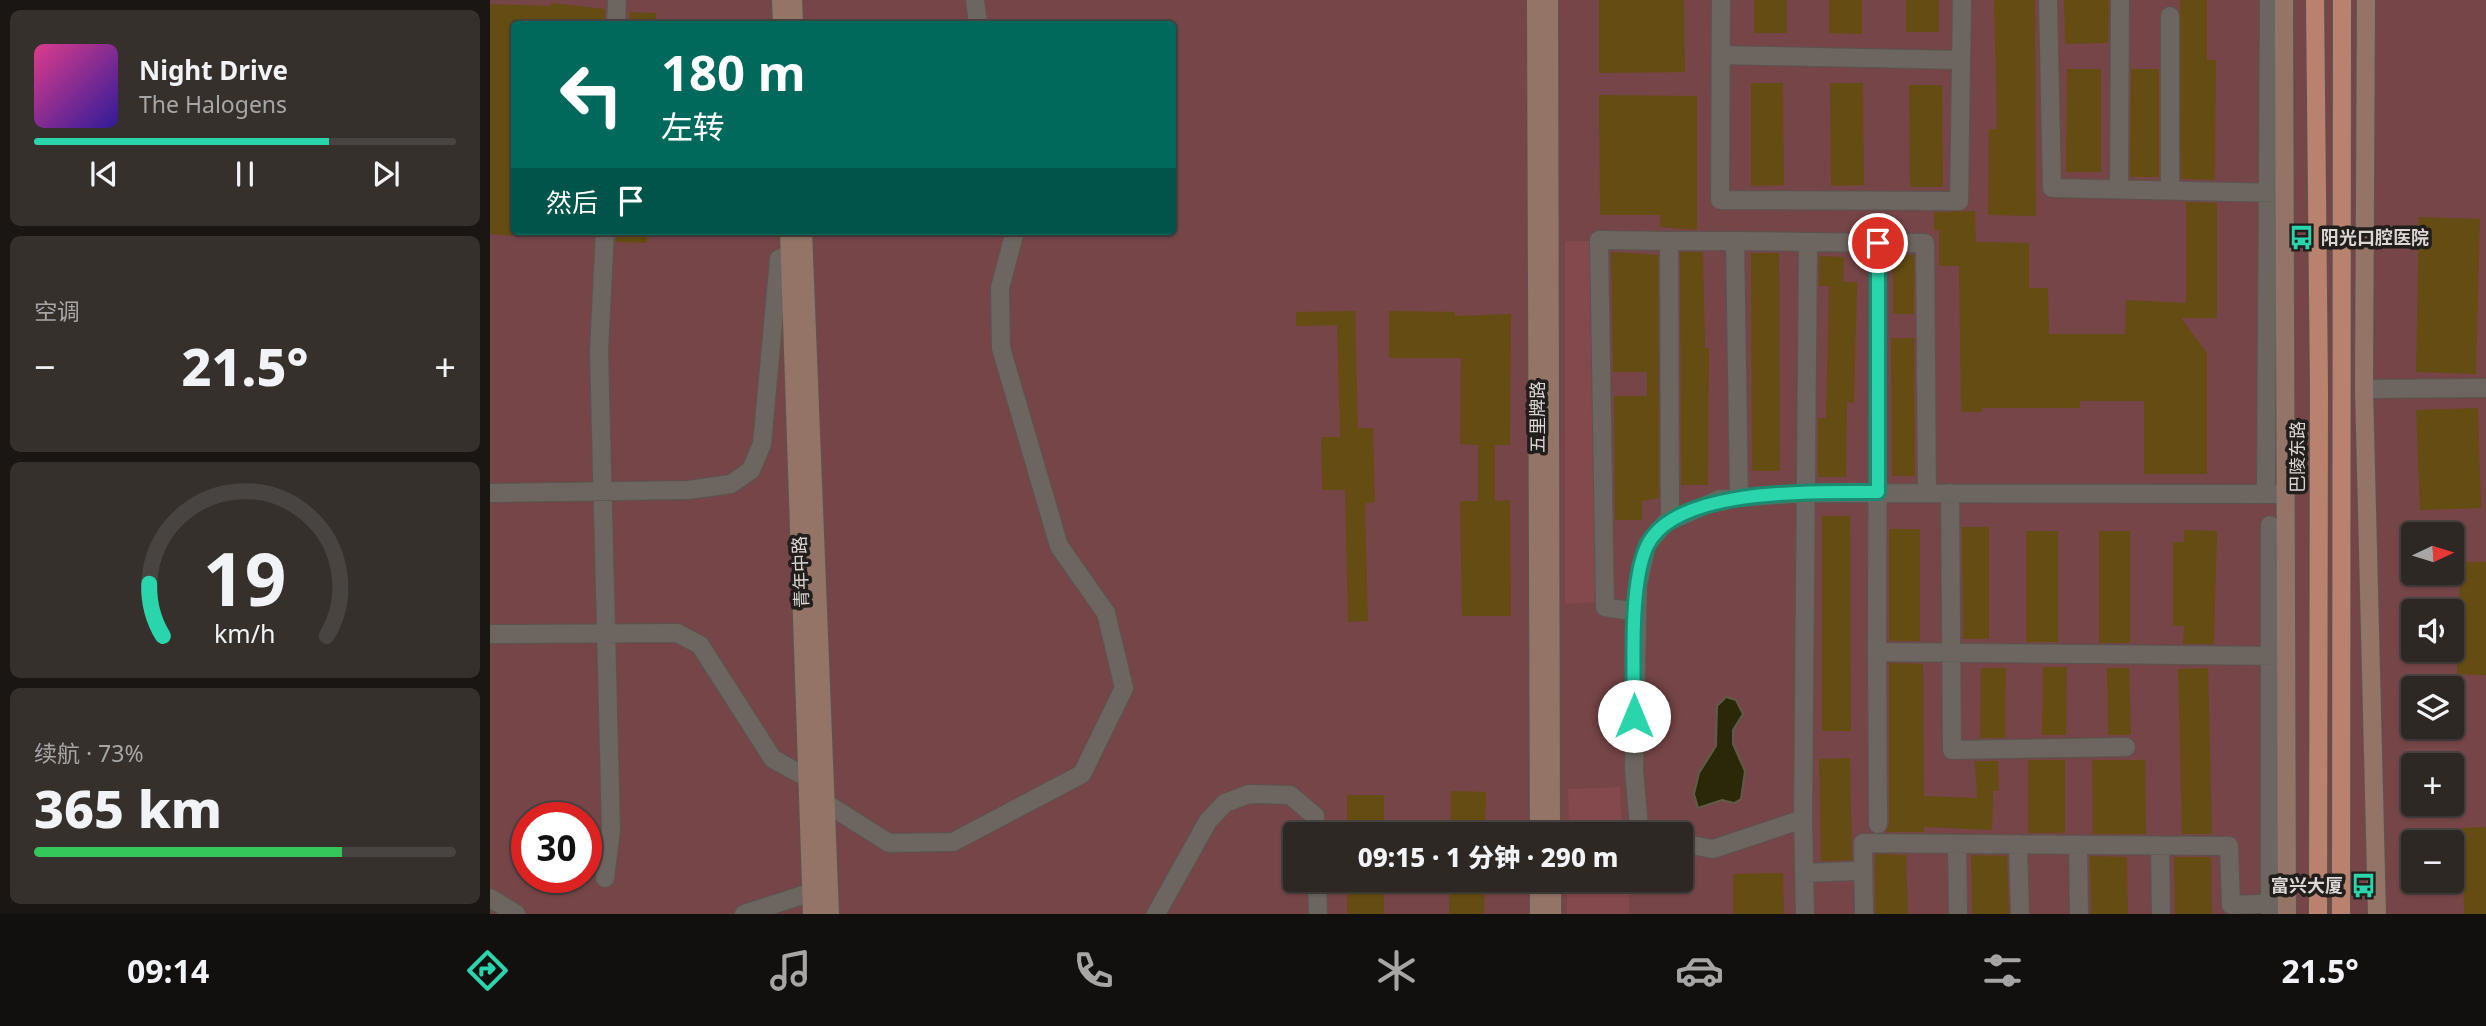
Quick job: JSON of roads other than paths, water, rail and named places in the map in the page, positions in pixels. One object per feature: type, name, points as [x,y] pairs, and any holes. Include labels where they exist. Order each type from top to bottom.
[{"type":"main road","points":[[781,0],[782,21]]},
{"type":"main road","points":[[793,0],[794,21]]},
{"type":"main road","name":"五里牌路","points":[[1536,0],[1539,822]]},
{"type":"main road","name":"五里牌路","points":[[1549,0],[1552,822]]},
{"type":"main road","points":[[2284,0],[2277,192],[2286,494],[2287,909]]},
{"type":"main road","name":"巴陵东路","points":[[2315,0],[2319,388],[2318,914]]},
{"type":"main road","points":[[2341,914],[2342,0]]},
{"type":"main road","points":[[2366,0],[2364,389],[2376,914]]},
{"type":"main road","name":"青年中路","points":[[789,235],[813,914]]},
{"type":"main road","points":[[803,235],[830,914]]},
{"type":"main road","points":[[1539,892],[1539,914]]},
{"type":"main road","points":[[1552,892],[1552,914]]},
{"type":"street","points":[[616,21],[617,0]]},
{"type":"street","points":[[975,0],[978,21]]},
{"type":"street","points":[[1721,0],[1720,200],[1959,201],[1962,0]]},
{"type":"street","points":[[2049,0],[2052,188],[2277,192]]},
{"type":"street","points":[[2119,189],[2120,0]]},
{"type":"street","points":[[2266,494],[2277,192],[2269,0]]},
{"type":"street","points":[[2170,16],[2171,191]]},
{"type":"street","points":[[1721,55],[1961,60]]},
{"type":"street","points":[[605,235],[598,351],[611,830],[605,878]]},
{"type":"street","points":[[827,804],[888,843],[953,842],[1082,774],[1124,688],[1106,613],[1059,546],[1001,348],[1000,288],[1014,235]]},
{"type":"street","points":[[1637,612],[1605,607],[1599,240],[1925,243],[1927,493]]},
{"type":"street","points":[[1669,241],[1670,521]]},
{"type":"street","points":[[1735,241],[1740,497]]},
{"type":"street","points":[[1805,914],[1808,242]]},
{"type":"street","points":[[1878,243],[1878,824]]},
{"type":"street","points":[[490,492],[688,490],[731,484],[751,470],[762,444],[779,259],[790,254]]},
{"type":"street","points":[[2364,389],[2486,388]]},
{"type":"street","points":[[1639,822],[1634,770],[1638,585],[1647,545],[1670,521],[1720,499],[1806,493],[2286,494]]},
{"type":"street","points":[[1950,493],[1952,751],[2126,747]]},
{"type":"street","points":[[2270,525],[2270,914]]},
{"type":"street","points":[[490,634],[677,633],[700,645],[773,759],[808,778]]},
{"type":"street","points":[[1877,652],[2286,656]]},
{"type":"street","points":[[1156,914],[1208,821],[1225,803],[1249,794],[1290,795],[1315,816],[1315,822]]},
{"type":"street","points":[[1693,846],[1713,849],[1804,819]]},
{"type":"street","points":[[1864,914],[1863,843],[2229,846],[2231,905],[2287,909]]},
{"type":"street","points":[[1957,844],[1958,914]]},
{"type":"street","points":[[2018,844],[2020,914]]},
{"type":"street","points":[[2078,845],[2079,914]]},
{"type":"street","points":[[2160,846],[2161,914]]},
{"type":"street","points":[[1804,873],[1853,871]]},
{"type":"street","points":[[744,914],[771,910],[812,892]]},
{"type":"street","points":[[1317,892],[1318,914]]},
{"type":"street","points":[[490,898],[516,914]]},
{"type":"place","name":"阳光口腔医院","points":[[2301,238]]},
{"type":"place","name":"富兴大厦","points":[[2363,886]]}]
